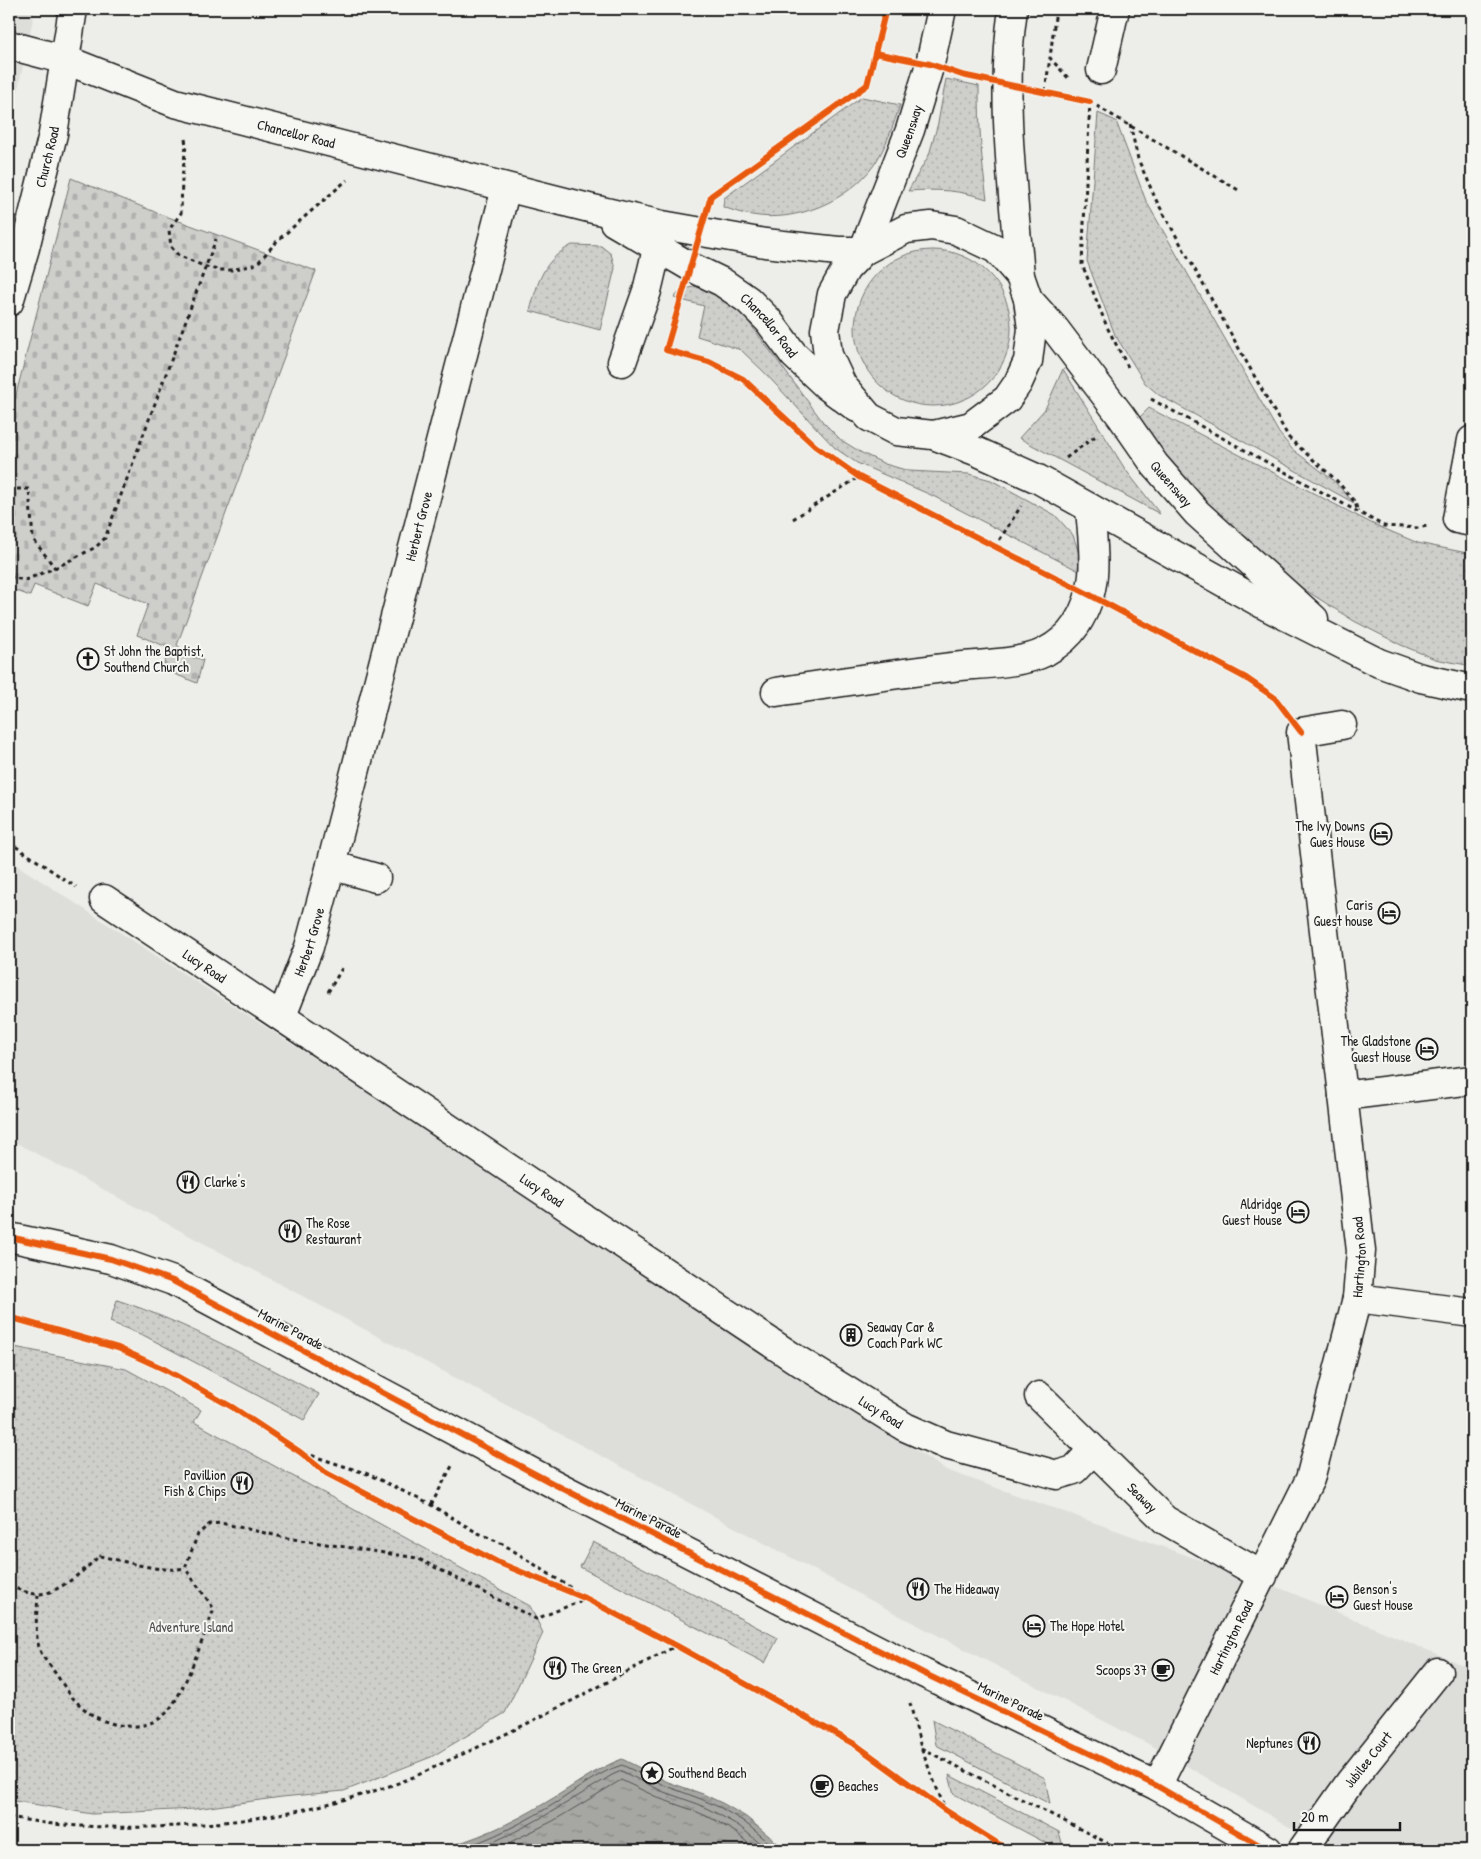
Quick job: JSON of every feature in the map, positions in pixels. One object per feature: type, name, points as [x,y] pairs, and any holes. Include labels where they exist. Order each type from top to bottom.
[{"type":"street","name":"Church Road","points":[[9,302],[26,248],[48,159],[73,9]]},
{"type":"street","name":"Queensway","points":[[863,251],[910,130],[930,64],[942,9]]},
{"type":"street","name":"Queensway","points":[[933,435],[971,426],[1007,399],[1028,361],[1032,329],[1024,288],[1006,84],[1008,41],[1013,9]]},
{"type":"street","points":[[1101,70],[1115,9]]},
{"type":"street","name":"Chancellor Road","points":[[9,45],[66,60],[175,103],[589,208],[660,236],[863,251]]},
{"type":"street","name":"Herbert Grove","points":[[282,1016],[309,947],[332,865],[506,188]]},
{"type":"street","name":"Queensway","points":[[1340,643],[1197,513],[1155,465],[996,249],[956,230],[931,226],[906,229],[863,251],[846,269],[832,294],[825,330],[828,355],[842,385],[869,417],[896,431],[933,435],[978,452],[1038,479],[1268,607],[1379,663],[1420,678],[1472,688]]},
{"type":"street","name":"Chancellor Road","points":[[660,236],[691,267],[722,282],[748,300],[768,320],[794,354],[827,386],[869,417]]},
{"type":"street","points":[[622,362],[647,291],[660,236]]},
{"type":"street","points":[[1464,520],[1472,440]]},
{"type":"street","points":[[776,692],[904,673],[1022,660],[1044,653],[1061,641],[1076,626],[1090,595],[1095,569],[1090,508]]},
{"type":"street","name":"Hartington Road","points":[[1157,1786],[1310,1479],[1357,1298],[1361,1251],[1301,732],[1342,725]]},
{"type":"street","points":[[332,865],[376,878]]},
{"type":"street","name":"Lucy Road","points":[[104,899],[794,1358],[905,1427],[946,1445],[1057,1476],[1074,1470],[1094,1450]]},
{"type":"street","points":[[1343,1096],[1472,1080]]},
{"type":"street","name":"Marine Parade","points":[[9,1237],[111,1259],[173,1281],[552,1483],[923,1673],[1157,1786],[1268,1850]]},
{"type":"street","points":[[1357,1298],[1472,1313]]},
{"type":"street","name":"Seaway","points":[[1039,1396],[1165,1520],[1263,1576]]},
{"type":"street","name":"Jubilee Court","points":[[1302,1850],[1350,1782],[1438,1672]]},
{"type":"path","points":[[1045,91],[1056,9]]},
{"type":"path","points":[[1050,58],[1073,83]]},
{"type":"path","points":[[1006,84],[1054,93]]},
{"type":"path","points":[[1083,98],[1130,124],[1240,191]]},
{"type":"path","points":[[1090,102],[1082,264],[1107,327],[1129,369]]},
{"type":"path","points":[[175,103],[186,145],[182,178],[181,213],[169,230],[171,247],[178,255],[218,270],[232,270],[257,264],[278,240],[344,183],[373,152]]},
{"type":"path","points":[[1130,124],[1138,158],[1156,200],[1289,438],[1336,480],[1355,502],[1358,510]]},
{"type":"path","points":[[9,576],[25,580],[55,568],[96,547],[105,538],[216,239]]},
{"type":"path","points":[[1142,395],[1358,510],[1384,526],[1418,528],[1464,520]]},
{"type":"path","points":[[852,472],[868,481]]},
{"type":"path","points":[[793,519],[859,477]]},
{"type":"path","points":[[9,489],[29,489],[33,538],[55,568]]},
{"type":"path","points":[[987,542],[1004,551]]},
{"type":"path","points":[[9,842],[74,886],[104,899]]},
{"type":"path","points":[[9,1317],[118,1348],[166,1370],[232,1407],[300,1452],[326,1472],[497,1562],[587,1599],[677,1646],[856,1745],[945,1810],[1008,1850]]},
{"type":"path","points":[[300,1452],[368,1474],[431,1505],[476,1532],[503,1544],[587,1599]]},
{"type":"path","points":[[185,1568],[198,1534],[210,1524],[221,1523],[287,1538],[417,1558],[536,1619],[587,1599]]},
{"type":"path","points":[[9,1586],[38,1595],[52,1591],[66,1583],[99,1556],[161,1569],[174,1570],[185,1568]]},
{"type":"path","points":[[38,1595],[37,1637],[42,1655],[67,1690],[81,1707],[100,1719],[136,1727],[150,1724],[165,1715],[176,1700],[214,1609],[185,1568]]},
{"type":"path","points":[[9,1817],[64,1825],[155,1828],[225,1822],[293,1811],[351,1798],[402,1781],[501,1738],[677,1646]]},
{"type":"path","points":[[923,1673],[909,1699],[921,1748],[945,1810]]},
{"type":"path","points":[[921,1748],[1121,1850]]},
{"type":"shaded area","points":[[9,9],[35,9],[9,132]]},
{"type":"shaded area","points":[[9,860],[946,1470],[1287,1591],[1472,1669],[1472,1850],[1328,1850],[1160,1750],[904,1618],[9,1139]]},
{"type":"green space","points":[[946,79],[979,86],[983,171],[987,199],[948,191],[908,191],[929,155],[938,123]]},
{"type":"green space","points":[[862,97],[900,105],[889,136],[874,165],[850,189],[820,207],[786,216],[769,217],[748,214],[723,207],[724,198]]},
{"type":"green space","points":[[1098,113],[1116,121],[1146,201],[1279,433],[1292,449],[1333,480],[1354,503],[1159,395],[1145,383],[1115,335],[1087,261]]},
{"type":"green space","points":[[71,178],[160,214],[316,271],[177,645],[186,653],[203,660],[197,683],[162,669],[170,648],[137,635],[148,604],[97,584],[88,606],[34,585],[30,596],[9,588],[9,422]]},
{"type":"green space","points":[[572,245],[601,246],[611,254],[615,268],[600,330],[530,311],[543,272],[554,257]]},
{"type":"green space","points":[[925,250],[941,250],[956,253],[970,259],[988,273],[1002,291],[1008,305],[1011,328],[1008,351],[1002,365],[988,383],[970,397],[956,403],[941,406],[925,406],[910,403],[896,397],[878,383],[868,371],[858,351],[855,336],[855,320],[858,305],[864,291],[878,273],[890,263],[910,253]]},
{"type":"green space","points":[[702,285],[731,298],[823,422],[841,440],[885,464],[909,471],[969,474],[991,480],[1055,515],[1073,535],[1082,563],[1083,573],[931,495],[857,463],[835,448],[741,350],[697,336],[704,306],[674,298],[681,290]]},
{"type":"green space","points":[[1063,369],[1125,469],[1160,514],[1019,438],[1045,409]]},
{"type":"green space","points":[[1149,408],[1373,524],[1418,543],[1472,554],[1472,666],[1435,659],[1401,645],[1354,621],[1302,588],[1257,551],[1208,505],[1167,459],[1139,418]]},
{"type":"green space","points":[[117,1300],[195,1331],[319,1394],[304,1420],[145,1336],[110,1322]]},
{"type":"green space","name":"Adventure Island","points":[[9,1346],[126,1369],[201,1410],[194,1422],[530,1606],[543,1633],[505,1713],[431,1757],[344,1791],[195,1809],[92,1814],[9,1800]]},
{"type":"green space","points":[[593,1542],[778,1638],[765,1663],[580,1567]]},
{"type":"green space","points":[[932,1720],[1045,1778],[1050,1804],[936,1745]]},
{"type":"green space","points":[[949,1775],[1059,1832],[1064,1850],[1059,1850],[954,1794]]},
{"type":"water","points":[[622,1759],[668,1782],[703,1794],[724,1804],[746,1817],[786,1850],[436,1850],[506,1824],[532,1811],[593,1773]]},
{"type":"cycle path","points":[[886,9],[867,85],[711,196],[666,350],[709,362],[743,379],[815,446],[859,477],[1090,595],[1246,678],[1275,698],[1301,732]]},
{"type":"cycle path","points":[[875,53],[930,64],[962,75],[1090,102]]},
{"type":"cycle path","points":[[9,1237],[111,1259],[173,1281],[552,1483],[923,1673],[1157,1786],[1268,1850]]},
{"type":"cycle path","points":[[9,1317],[118,1348],[166,1370],[232,1407],[300,1452],[326,1473],[497,1562],[587,1599],[677,1646],[856,1745],[945,1810],[1008,1850]]},
{"type":"place","name":"St John the Baptist, Southend Church","points":[[88,659]]},
{"type":"place","name":"The Ivy Downs Gues House","points":[[1381,834]]},
{"type":"place","name":"Caris Guest house","points":[[1389,913]]},
{"type":"place","name":"The Gladstone Guest House","points":[[1427,1049]]},
{"type":"place","name":"Clarke's","points":[[188,1182]]},
{"type":"place","name":"Aldridge Guest House","points":[[1298,1212]]},
{"type":"place","name":"The Rose Restaurant","points":[[290,1231]]},
{"type":"place","name":"Seaway Car & Coach Park WC","points":[[851,1335]]},
{"type":"place","name":"Pavillion Fish & Chips","points":[[242,1483]]},
{"type":"place","name":"The Hideaway","points":[[918,1589]]},
{"type":"place","name":"Benson's Guest House","points":[[1337,1597]]},
{"type":"place","name":"The Hope Hotel","points":[[1034,1626]]},
{"type":"place","name":"The Green","points":[[555,1668]]},
{"type":"place","name":"Scoops 37","points":[[1163,1670]]},
{"type":"place","name":"Neptunes","points":[[1309,1743]]},
{"type":"place","name":"Southend Beach","points":[[652,1773]]},
{"type":"place","name":"Beaches","points":[[822,1786]]}]
